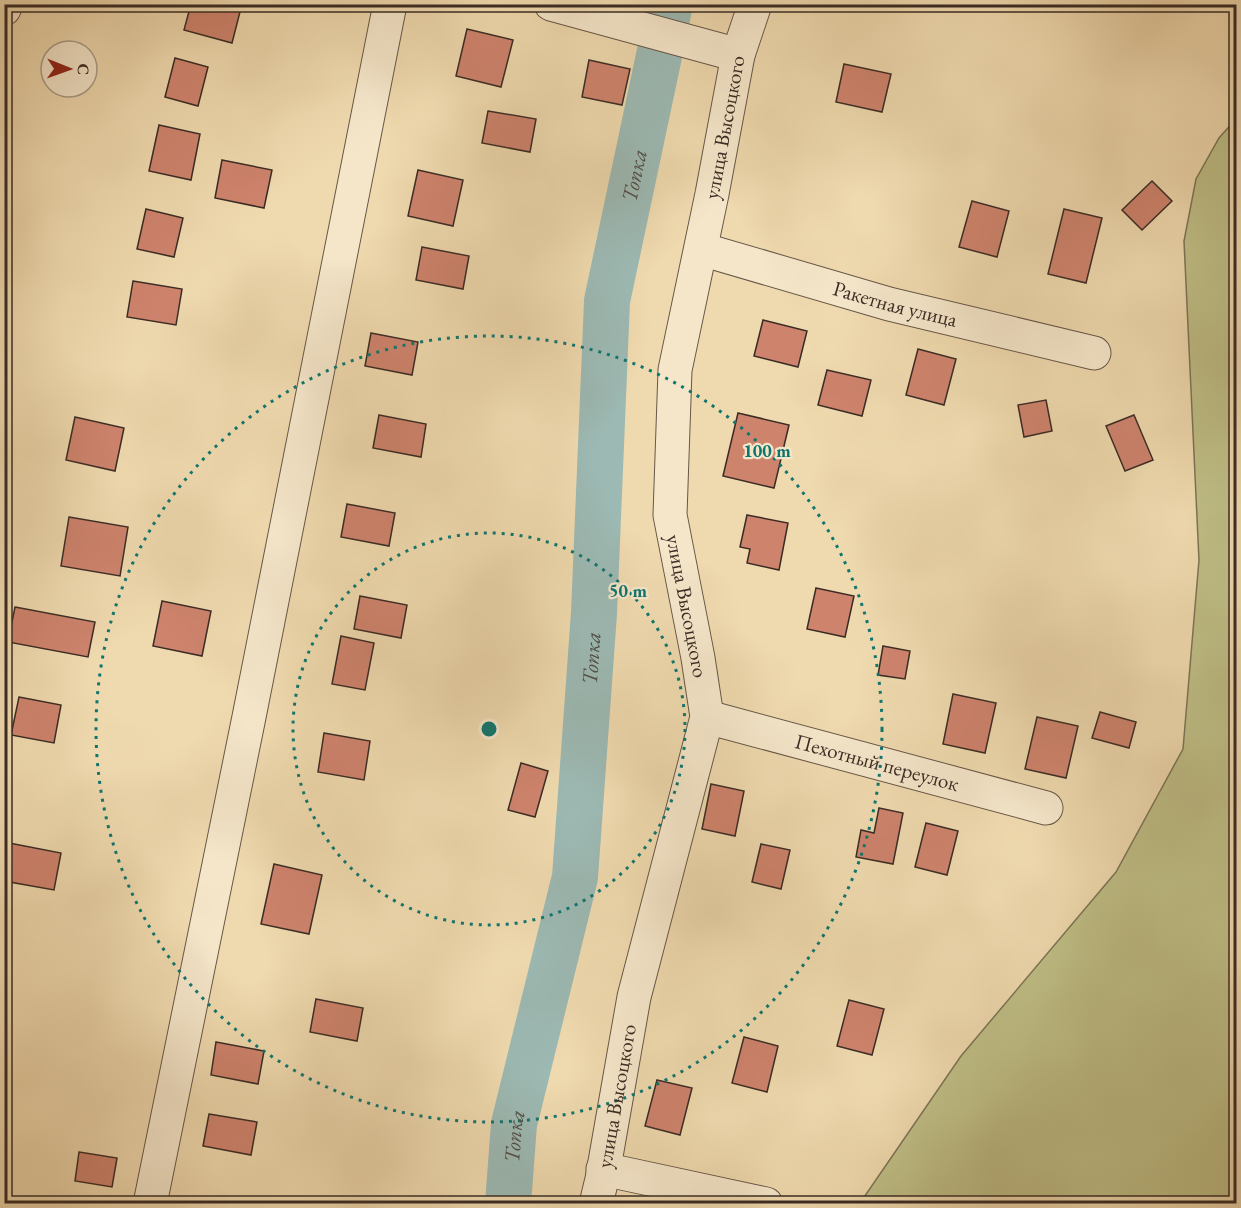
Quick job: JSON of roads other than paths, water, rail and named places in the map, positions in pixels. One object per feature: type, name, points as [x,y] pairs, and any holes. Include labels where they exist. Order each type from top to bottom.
[{"type":"street","points":[[4,9],[6,4]]},
{"type":"street","points":[[150,1203],[390,4]]},
{"type":"street","points":[[551,4],[738,55]]},
{"type":"street","name":"улица Высоцкого","points":[[596,1203],[634,997],[707,717],[670,515],[675,370],[738,55],[755,4]]},
{"type":"street","name":"Ракетная улица","points":[[700,249],[889,304],[1094,352]]},
{"type":"street","name":"Пехотный переулок","points":[[707,717],[1046,808]]},
{"type":"street","points":[[603,1169],[766,1203]]},
{"type":"waterway","name":"Топка","points":[[508,1204],[514,1124],[575,877],[594,613],[607,301],[670,4]]}]
